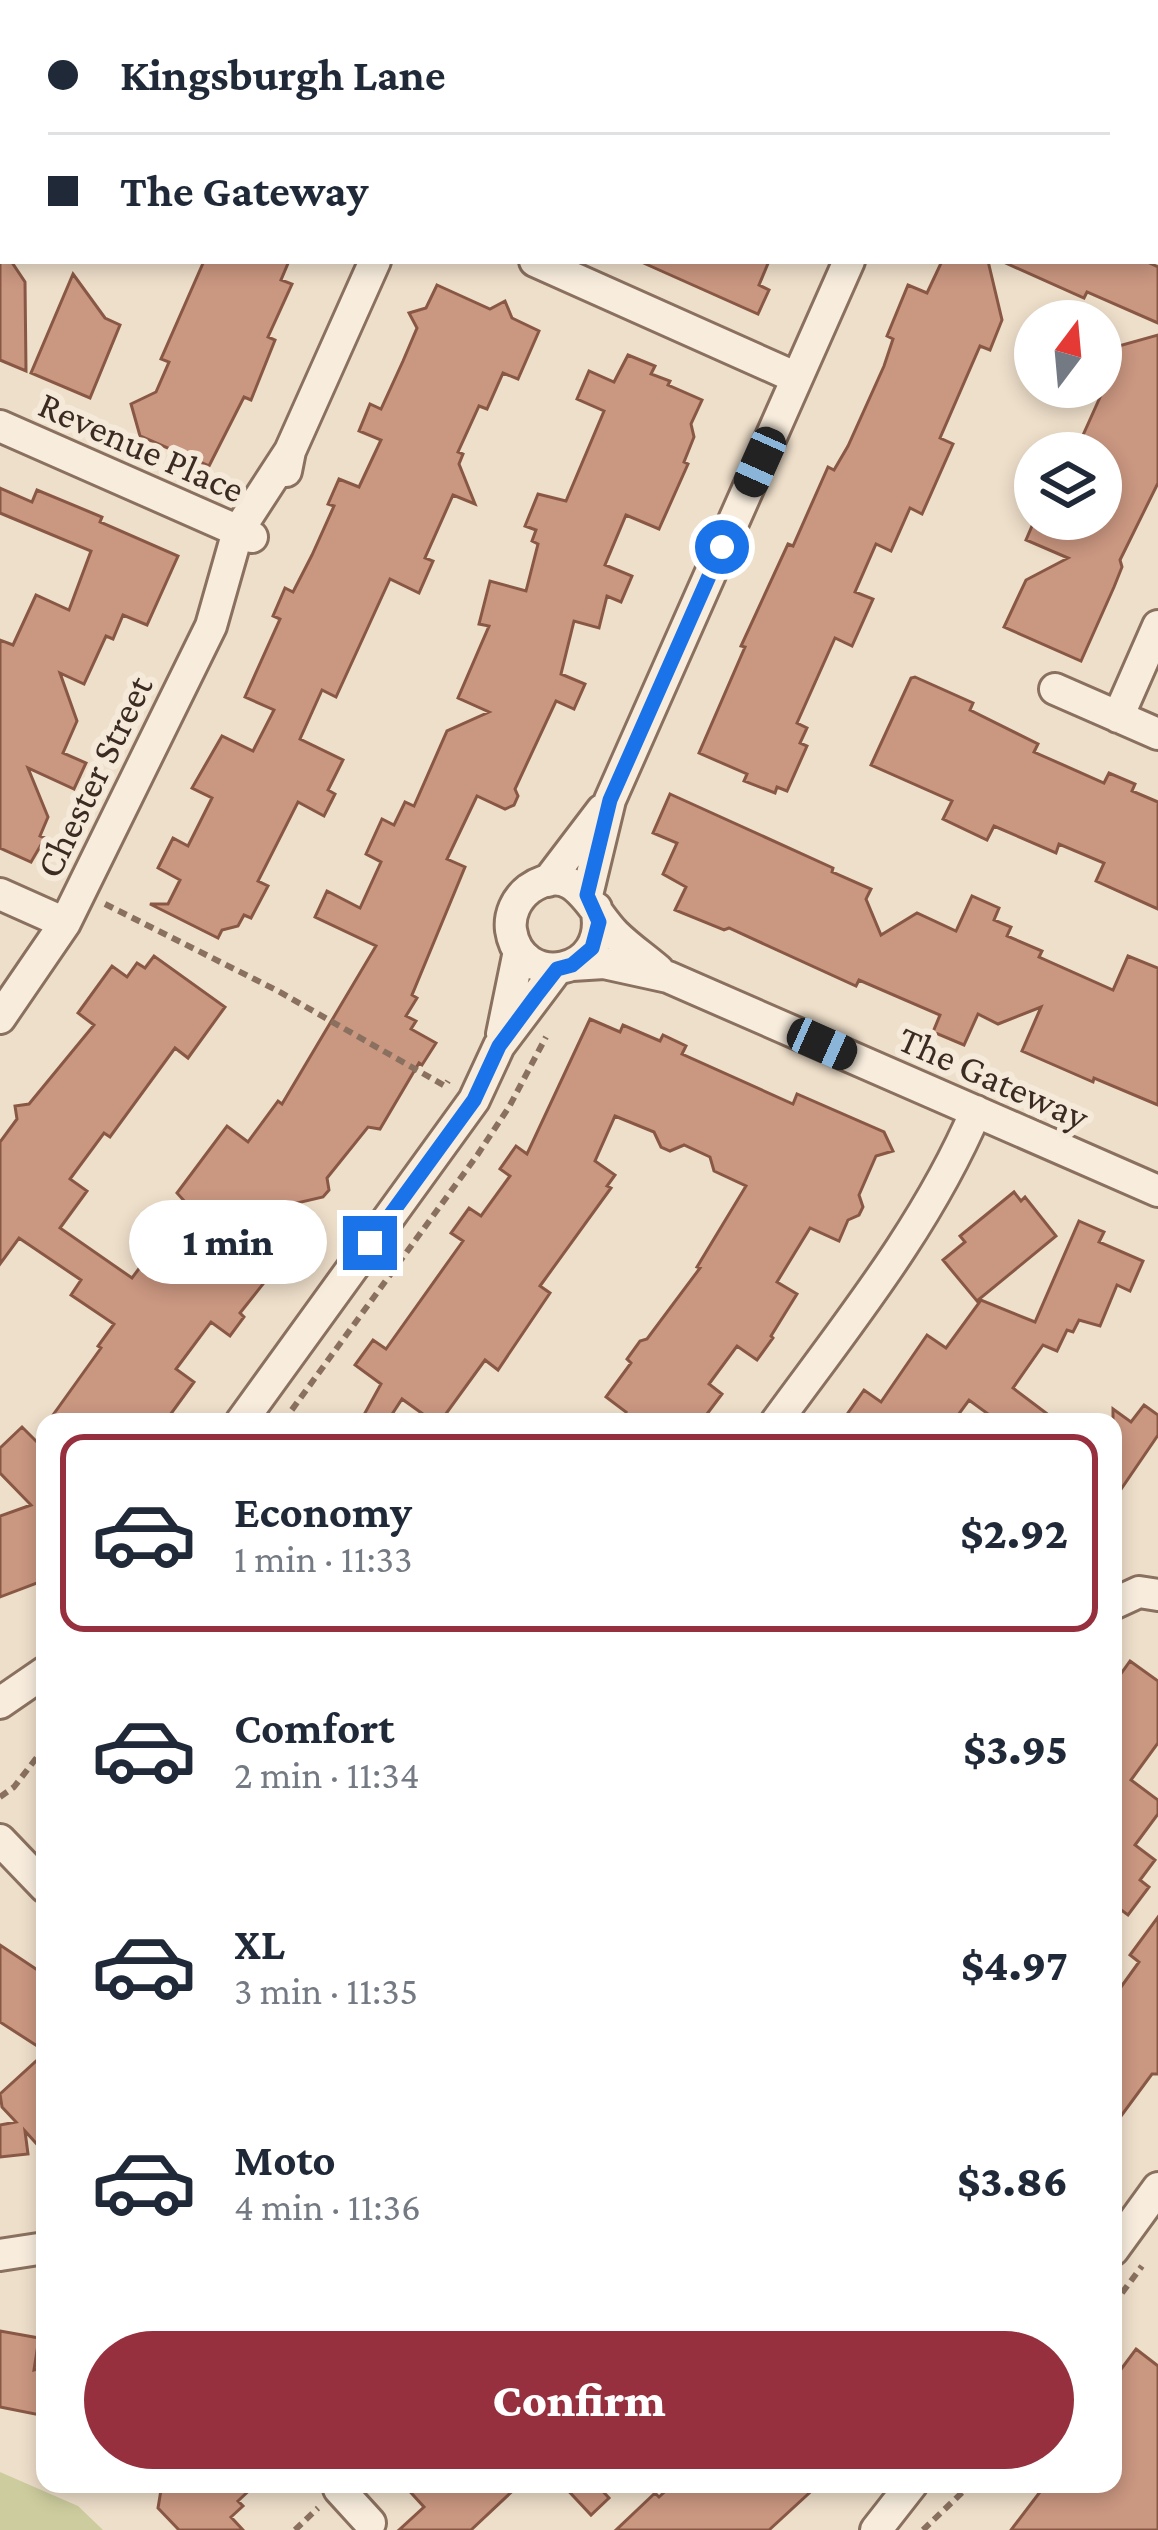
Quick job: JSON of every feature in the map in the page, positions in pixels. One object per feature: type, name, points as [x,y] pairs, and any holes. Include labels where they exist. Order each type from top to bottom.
[{"type":"street","name":"Chester Street","points":[[0,1018],[64,922],[212,626],[245,534],[290,451],[373,264]]},
{"type":"street","points":[[542,264],[797,378]]},
{"type":"street","points":[[591,901],[610,800],[848,264]]},
{"type":"street","name":"Revenue Place","points":[[0,426],[245,534]]},
{"type":"street","points":[[1118,717],[1158,626]]},
{"type":"street","points":[[1054,689],[1158,734]]},
{"type":"street","points":[[548,881],[610,800]]},
{"type":"street","points":[[248,1413],[474,1100],[499,1046],[519,951],[510,922],[514,908],[533,886],[548,881],[575,886],[591,901],[599,922],[592,948],[564,967],[499,1046]]},
{"type":"street","points":[[0,894],[64,922]]},
{"type":"street","name":"The Gateway","points":[[591,901],[613,932],[668,977]]},
{"type":"street","points":[[519,951],[542,967],[564,967]]},
{"type":"street","name":"The Gateway","points":[[564,967],[604,963],[668,977],[1158,1191]]},
{"type":"street","points":[[782,1413],[918,1225],[976,1112]]},
{"type":"street","points":[[1122,1600],[1139,1592],[1158,1595]]},
{"type":"street","points":[[0,1703],[36,1678]]},
{"type":"street","points":[[0,1840],[36,1878]]},
{"type":"street","points":[[1122,2238],[1158,2188]]},
{"type":"street","points":[[0,2255],[36,2249]]},
{"type":"street","points":[[345,2493],[370,2523]]},
{"type":"street","points":[[851,2530],[879,2493]]},
{"type":"street","points":[[876,2530],[905,2493]]},
{"type":"path","points":[[104,904],[278,992],[445,1086],[451,1076]]},
{"type":"path","points":[[0,1797],[36,1759]]},
{"type":"path","points":[[1122,2293],[1145,2261]]},
{"type":"path","points":[[923,2530],[962,2493]]},
{"type":"green space","points":[[0,2472],[36,2488],[36,2493],[48,2493],[78,2506],[103,2530],[0,2530]]},
{"type":"building","points":[[0,264],[13,264],[25,282],[26,371],[0,360]]},
{"type":"building","points":[[203,264],[288,264],[281,280],[292,284],[268,337],[275,340],[251,400],[244,397],[209,466],[140,436],[131,404],[156,392],[169,362],[161,359]]},
{"type":"building","points":[[646,264],[768,264],[759,285],[769,290],[758,314]]},
{"type":"building","points":[[941,264],[989,264],[1002,320],[990,350],[980,346],[940,438],[953,444],[922,514],[910,508],[891,551],[876,544],[855,592],[873,599],[852,646],[835,638],[797,723],[807,728],[800,743],[807,746],[787,791],[777,787],[775,793],[744,781],[747,774],[699,753],[788,544],[793,546],[828,467],[834,470],[848,446],[884,366],[893,339],[887,336],[908,285],[927,293]]},
{"type":"building","points":[[1008,264],[1152,264],[1158,267],[1158,323],[1122,307],[1122,300],[1105,300],[1087,292],[1084,298]]},
{"type":"building","points":[[73,274],[105,318],[120,325],[90,398],[31,373]]},
{"type":"building","points":[[437,285],[490,309],[505,301],[512,318],[539,331],[518,379],[503,373],[487,409],[479,406],[458,452],[463,454],[459,464],[475,504],[453,495],[425,558],[433,561],[419,593],[390,579],[336,697],[322,690],[300,739],[343,760],[328,790],[335,794],[324,816],[298,802],[258,881],[268,886],[251,918],[244,915],[238,926],[222,930],[218,938],[150,904],[168,904],[180,880],[158,868],[173,838],[188,846],[212,798],[192,788],[222,736],[253,751],[274,710],[245,697],[280,619],[273,616],[285,588],[293,592],[312,555],[334,506],[328,504],[339,479],[359,487],[381,440],[359,431],[370,404],[381,409],[417,328],[409,313],[426,308]]},
{"type":"building","points":[[1158,335],[1158,483],[1120,560],[1122,567],[1081,661],[1004,627],[1026,580],[1068,558],[1026,540],[1122,540],[1122,432],[1084,432],[1095,408],[1122,408],[1122,345]]},
{"type":"building","points":[[628,355],[655,366],[651,374],[670,381],[668,385],[702,400],[691,424],[694,437],[684,462],[688,464],[659,529],[626,515],[605,565],[632,576],[621,602],[607,596],[599,628],[574,621],[561,674],[585,684],[574,709],[556,701],[515,789],[514,805],[505,809],[477,796],[447,859],[465,867],[412,995],[417,998],[406,1016],[416,1021],[411,1029],[436,1043],[380,1129],[368,1127],[327,1178],[329,1190],[323,1197],[267,1210],[301,1236],[240,1313],[244,1317],[230,1336],[211,1322],[176,1369],[194,1382],[172,1413],[54,1413],[114,1324],[71,1295],[81,1280],[19,1238],[0,1264],[0,1142],[17,1119],[15,1106],[29,1104],[94,1025],[78,1013],[112,966],[127,977],[137,963],[145,968],[154,956],[225,1007],[188,1058],[175,1048],[110,1137],[104,1133],[70,1179],[87,1191],[60,1228],[132,1278],[187,1204],[177,1193],[227,1126],[248,1142],[278,1101],[282,1104],[376,946],[315,917],[327,891],[360,908],[381,862],[366,854],[382,819],[394,825],[405,802],[414,806],[447,731],[489,712],[458,698],[489,626],[479,624],[490,581],[526,591],[538,544],[532,541],[536,530],[525,526],[538,494],[566,501],[604,411],[577,399],[589,371],[614,382]]},
{"type":"building","points":[[0,488],[32,502],[37,490],[178,556],[147,625],[123,615],[113,639],[106,636],[84,684],[60,673],[77,721],[63,753],[86,763],[74,789],[28,768],[48,817],[40,836],[45,838],[31,862],[0,848],[0,640],[13,645],[36,595],[69,610],[91,551],[0,513]]},
{"type":"building","points":[[915,677],[973,703],[970,710],[1038,744],[1034,752],[1104,783],[1109,773],[1135,784],[1132,791],[1158,802],[1158,909],[1096,881],[1104,863],[1059,844],[1056,853],[994,826],[987,840],[943,819],[952,801],[871,765]]},
{"type":"building","points":[[670,794],[871,889],[866,899],[881,935],[917,913],[956,931],[972,896],[999,908],[994,920],[1011,927],[1007,936],[1042,951],[1039,957],[1113,990],[1128,956],[1158,968],[1158,1105],[1022,1051],[1041,1007],[998,1024],[978,1014],[964,1045],[933,1032],[940,1015],[859,980],[856,986],[729,928],[675,910],[686,887],[663,874],[677,843],[653,833]]},
{"type":"building","points":[[590,1019],[620,1032],[623,1025],[660,1041],[663,1035],[686,1046],[682,1054],[793,1104],[797,1094],[884,1132],[893,1151],[876,1156],[859,1195],[863,1207],[848,1220],[839,1241],[810,1228],[777,1282],[797,1294],[773,1338],[757,1360],[737,1346],[709,1384],[722,1394],[708,1413],[625,1413],[606,1397],[631,1363],[627,1359],[640,1341],[647,1339],[700,1268],[746,1186],[714,1171],[710,1157],[684,1145],[670,1151],[661,1147],[654,1132],[615,1116],[595,1161],[615,1175],[607,1186],[611,1188],[540,1286],[550,1293],[498,1370],[485,1360],[447,1413],[421,1413],[402,1399],[393,1413],[365,1413],[381,1384],[355,1365],[373,1340],[386,1349],[463,1241],[451,1233],[469,1208],[481,1216],[510,1176],[500,1169],[516,1146],[527,1154]]},
{"type":"building","points":[[1014,1192],[1021,1201],[1025,1197],[1056,1236],[977,1301],[943,1260],[965,1242],[960,1236]]},
{"type":"building","points":[[1079,1221],[1104,1232],[1099,1242],[1143,1261],[1130,1291],[1117,1285],[1100,1326],[1079,1320],[1073,1332],[1067,1330],[1057,1351],[1043,1345],[1013,1388],[1046,1413],[987,1413],[969,1400],[960,1413],[848,1413],[864,1390],[881,1402],[927,1335],[946,1348],[981,1300],[1035,1322]]},
{"type":"building","points":[[1144,1405],[1158,1415],[1158,1435],[1122,1488],[1122,1416],[1131,1422]]},
{"type":"building","points":[[22,1427],[36,1441],[36,1583],[0,1597],[0,1516],[31,1505],[0,1473],[0,1448]]},
{"type":"building","points":[[1130,1661],[1158,1681],[1158,1743],[1131,1780],[1158,1800],[1158,1814],[1135,1845],[1155,1860],[1140,1880],[1149,1887],[1128,1915],[1122,1911],[1122,1672]]},
{"type":"building","points":[[1158,1917],[1158,2074],[1152,2074],[1122,2115],[1122,1986],[1139,1962],[1130,1955]]},
{"type":"building","points":[[0,1945],[36,1969],[36,2045],[0,2022]]},
{"type":"building","points":[[36,2061],[36,2143],[25,2131],[28,2154],[0,2157],[0,2125],[16,2122],[2,2107],[0,2094]]},
{"type":"building","points":[[0,2331],[36,2337],[36,2414],[0,2407]]},
{"type":"building","points":[[1136,2349],[1158,2366],[1158,2530],[1011,2530],[1039,2493],[1122,2493],[1122,2368]]},
{"type":"building","points":[[160,2493],[246,2493],[238,2501],[243,2506],[231,2517],[243,2530],[179,2530],[158,2508]]},
{"type":"building","points":[[411,2493],[510,2493],[471,2530],[399,2530],[424,2507]]},
{"type":"building","points":[[570,2493],[604,2493],[609,2498],[591,2515]]},
{"type":"building","points":[[655,2493],[659,2497],[663,2493],[809,2493],[769,2530],[616,2530]]},
{"type":"route","points":[[370,1243],[474,1100],[499,1046],[536,996],[557,969],[584,958],[592,948],[599,922],[587,895],[610,800],[722,547]]}]
